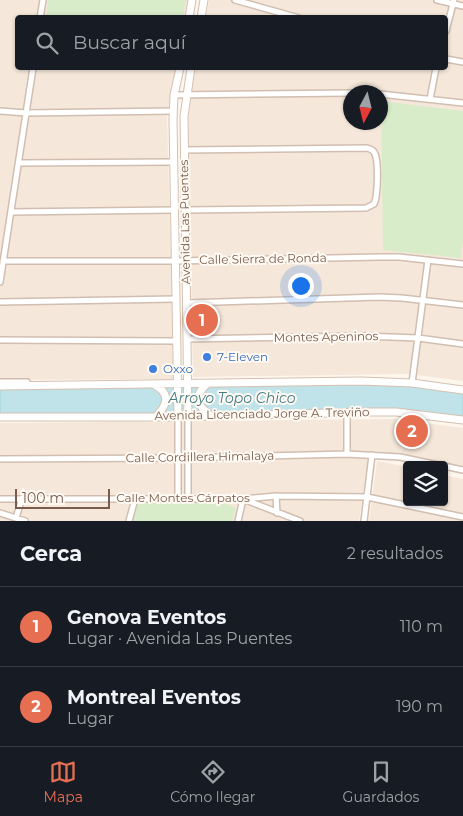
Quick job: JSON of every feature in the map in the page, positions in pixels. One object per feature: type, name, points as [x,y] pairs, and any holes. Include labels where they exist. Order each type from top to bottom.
[{"type":"main road","points":[[190,15],[192,0]]},
{"type":"main road","points":[[201,15],[204,0]]},
{"type":"main road","name":"Avenida Las Puentes","points":[[178,413],[173,111],[174,95],[180,70]]},
{"type":"main road","name":"Avenida Las Puentes","points":[[188,413],[184,116],[191,70]]},
{"type":"main road","points":[[0,386],[156,386],[361,382],[412,383],[463,390]]},
{"type":"main road","points":[[205,385],[198,397],[198,402],[202,409],[212,417]]},
{"type":"main road","points":[[156,386],[164,393],[166,399],[156,417]]},
{"type":"main road","name":"Avenida Licenciado Jorge A. Treviño","points":[[0,418],[156,417],[178,413],[212,417],[396,412],[463,420]]},
{"type":"street","points":[[40,15],[43,0]]},
{"type":"street","points":[[235,0],[288,15]]},
{"type":"street","points":[[437,0],[453,2],[463,6]]},
{"type":"street","points":[[448,23],[453,2]]},
{"type":"street","points":[[448,59],[463,62]]},
{"type":"street","points":[[0,282],[32,70]]},
{"type":"street","points":[[430,99],[436,70]]},
{"type":"street","points":[[174,95],[343,93]]},
{"type":"street","points":[[388,95],[463,103]]},
{"type":"street","points":[[0,111],[26,113],[173,111]]},
{"type":"street","points":[[184,150],[366,148],[374,152],[376,159],[377,194],[374,204],[366,208],[185,210]]},
{"type":"street","points":[[19,163],[173,162]]},
{"type":"street","points":[[11,212],[174,210]]},
{"type":"street","name":"Calle Sierra de Ronda","points":[[3,261],[175,261],[400,257],[463,264]]},
{"type":"street","points":[[412,383],[428,260]]},
{"type":"street","points":[[186,303],[353,297],[402,298],[463,305]]},
{"type":"street","points":[[0,302],[175,299]]},
{"type":"street","name":"Montes Apeninos","points":[[188,339],[363,336],[418,338],[463,344]]},
{"type":"street","points":[[0,340],[176,341]]},
{"type":"street","points":[[0,382],[58,383],[65,385]]},
{"type":"street","points":[[346,454],[347,412]]},
{"type":"street","name":"Avenida Las Puentes","points":[[178,413],[178,498]]},
{"type":"street","name":"Avenida Las Puentes","points":[[188,413],[188,498]]},
{"type":"street","name":"Calle Cordillera Himalaya","points":[[0,459],[188,458],[346,454],[400,457],[419,461]]},
{"type":"street","points":[[364,521],[372,455]]},
{"type":"street","points":[[448,467],[463,470]]},
{"type":"street","points":[[276,496],[277,513]]},
{"type":"street","name":"Calle Montes Cárpatos","points":[[0,499],[367,497],[463,517]]},
{"type":"street","points":[[16,518],[22,498]]},
{"type":"street","points":[[129,521],[135,499]]},
{"type":"street","points":[[238,521],[243,499],[300,521]]},
{"type":"street","points":[[0,513],[25,521]]},
{"type":"shaded area","points":[[0,0],[189,0],[186,15],[15,15],[15,70],[176,70],[167,115],[174,379],[0,380]]},
{"type":"shaded area","points":[[209,0],[463,0],[463,381],[408,374],[193,377],[188,113],[196,70],[448,70],[448,15],[206,15]]},
{"type":"shaded area","points":[[395,419],[463,428],[463,467],[448,464],[448,461],[435,461],[402,454],[369,452],[359,521],[0,521],[0,423]]},
{"type":"shaded area","points":[[377,461],[403,466],[403,506],[448,506],[448,476],[463,479],[463,521],[369,521]]},
{"type":"green space","points":[[48,0],[186,0],[183,15],[46,15]]},
{"type":"green space","points":[[388,102],[463,111],[463,240],[461,258],[383,250],[381,130],[388,130]]},
{"type":"green space","points":[[138,503],[224,503],[236,508],[232,521],[133,521]]},
{"type":"water","name":"Arroyo Topo Chico","points":[[361,381],[463,390],[463,420],[424,415],[0,417],[0,386]]},
{"type":"building","points":[[194,307],[210,307],[210,334],[194,335]]},
{"type":"building","points":[[400,421],[426,425],[424,440],[399,436]]},
{"type":"place","name":"Genova Eventos","points":[[202,320]]},
{"type":"place","name":"7-Eleven","points":[[207,357]]},
{"type":"place","name":"Oxxo","points":[[153,369]]},
{"type":"place","name":"Montreal Eventos","points":[[412,431]]}]
